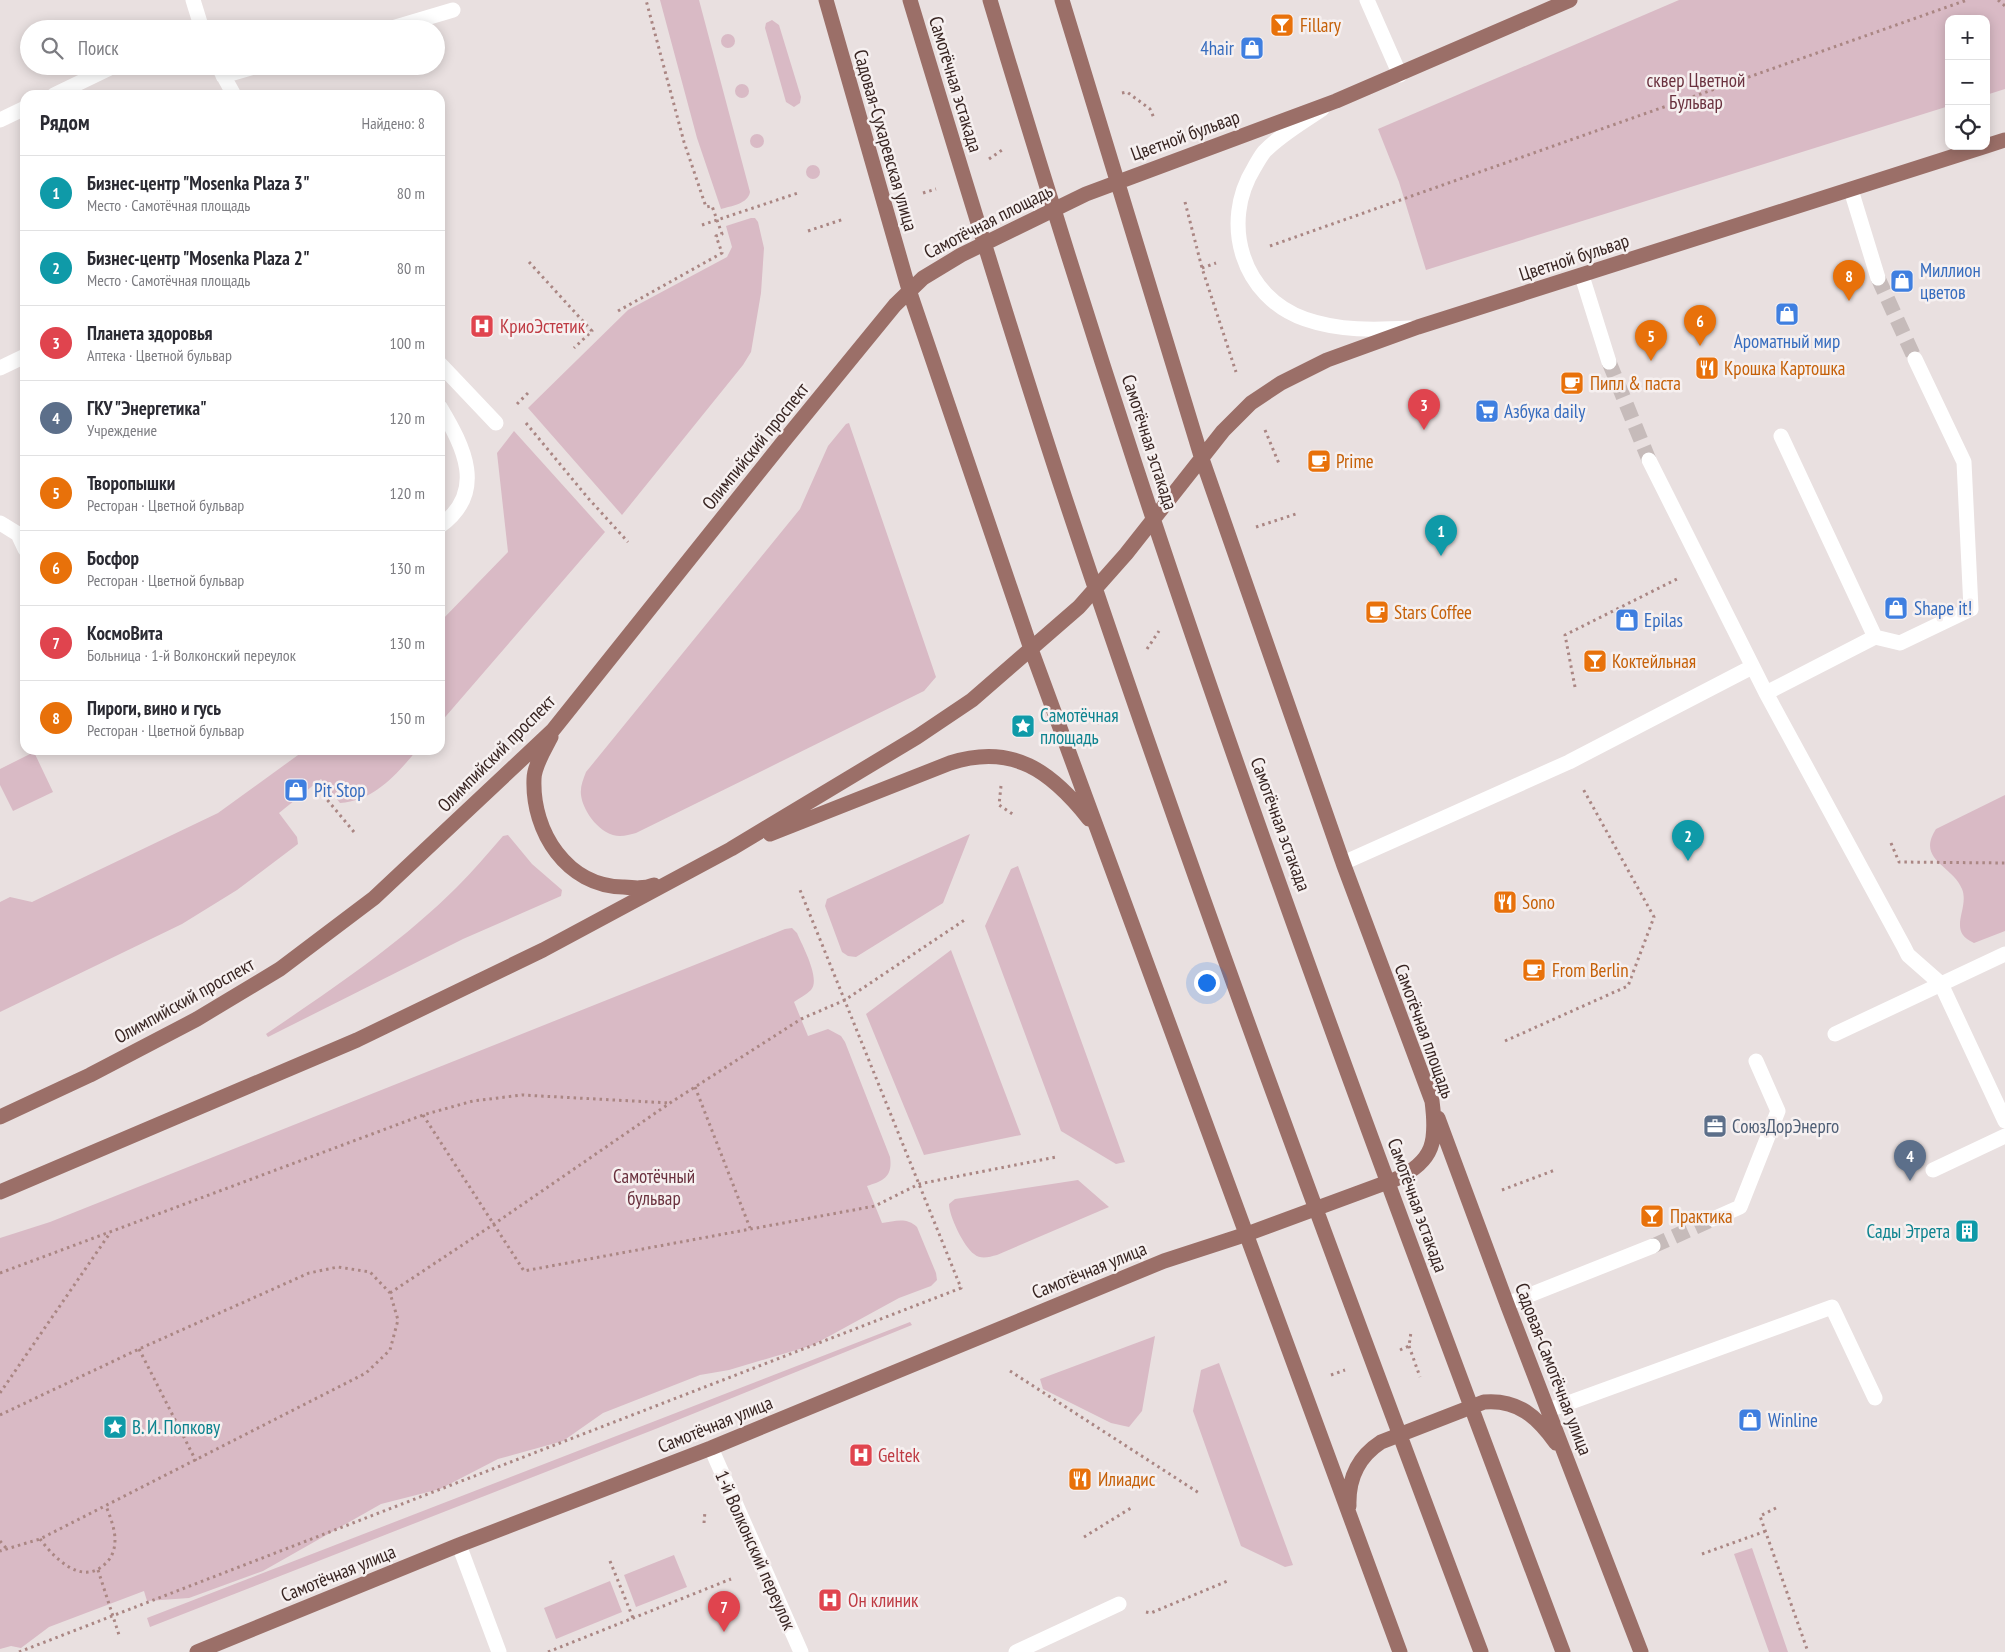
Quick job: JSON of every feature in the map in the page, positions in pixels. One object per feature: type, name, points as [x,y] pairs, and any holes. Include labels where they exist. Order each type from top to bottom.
[{"type":"main road","name":"Садовая-Сухаревская улица","points":[[826,0],[909,290]]},
{"type":"main road","name":"Самотёчная эстакада","points":[[910,0],[963,177],[1065,496],[1173,812],[1292,1144],[1481,1652]]},
{"type":"main road","name":"Самотёчная эстакада","points":[[990,0],[1138,472],[1246,786],[1365,1117],[1563,1652]]},
{"type":"main road","points":[[1062,0],[1119,181]]},
{"type":"main road","name":"Цветной бульвар","points":[[1119,181],[1336,101],[1570,0]]},
{"type":"main road","name":"Цветной бульвар","points":[[1990,145],[2005,140]]},
{"type":"main road","name":"Цветной бульвар","points":[[1202,456],[1251,403],[1281,383],[1327,360],[1418,327],[1974,150]]},
{"type":"main road","name":"Самотёчная площадь","points":[[909,290],[924,278],[961,255],[1035,218],[1119,181],[1202,456],[1343,863],[1432,1101],[1435,1126],[1434,1139],[1430,1151],[1417,1168],[1396,1179],[1247,1234]]},
{"type":"main road","points":[[909,290],[1031,649],[1400,1652]]},
{"type":"main road","name":"Олимпийский проспект","points":[[0,1117],[90,1075],[196,1020],[280,969],[374,898],[554,730],[782,442],[909,290]]},
{"type":"main road","points":[[0,1192],[357,1040],[542,950],[731,849],[946,718],[972,700],[1079,607],[1126,554],[1202,456]]},
{"type":"main road","points":[[554,730],[533,777],[535,810],[546,835],[559,857],[575,873],[593,882],[618,887],[647,888],[683,874]]},
{"type":"main road","points":[[731,849],[950,763],[983,756],[1011,758],[1026,763],[1040,771],[1071,797],[1097,830]]},
{"type":"main road","name":"Садовая-Самотёчная улица","points":[[1432,1101],[1507,1304],[1641,1652]]},
{"type":"main road","name":"Самотёчная улица","points":[[197,1652],[459,1545],[711,1448],[1164,1261],[1247,1234]]},
{"type":"main road","points":[[1352,1524],[1349,1510],[1350,1483],[1360,1460],[1369,1449],[1381,1442],[1484,1402],[1507,1402],[1528,1412],[1547,1431],[1567,1458]]},
{"type":"street","points":[[193,0],[197,20]]},
{"type":"street","points":[[1367,0],[1400,75]]},
{"type":"street","points":[[419,20],[453,10]]},
{"type":"street","points":[[64,90],[95,75]]},
{"type":"street","points":[[223,75],[231,90]]},
{"type":"street","points":[[1336,101],[1300,124],[1263,153],[1254,167],[1246,182],[1238,208],[1237,231],[1242,254],[1250,273],[1261,288],[1279,306],[1303,319],[1332,327],[1377,330],[1418,327]]},
{"type":"street","points":[[0,120],[20,110]]},
{"type":"street","points":[[1851,190],[1878,278]]},
{"type":"street","points":[[1582,276],[1609,362]]},
{"type":"street","points":[[0,368],[20,358]]},
{"type":"street","points":[[1766,694],[1875,637],[1900,643],[1971,609],[1964,462],[1916,359]]},
{"type":"street","points":[[445,369],[496,422]]},
{"type":"street","points":[[445,415],[467,462],[468,484],[461,505],[445,521]]},
{"type":"street","points":[[1781,436],[1875,637]]},
{"type":"street","points":[[1649,460],[1766,694],[1908,955],[1941,984],[2005,1121]]},
{"type":"street","points":[[0,523],[18,534],[20,538]]},
{"type":"street","points":[[1343,863],[1569,762],[1752,667]]},
{"type":"street","points":[[1835,1034],[2005,954]]},
{"type":"street","points":[[1714,1219],[1740,1207],[1778,1111],[1756,1061]]},
{"type":"street","points":[[1933,1170],[2005,1136]]},
{"type":"street","points":[[1507,1304],[1653,1246]]},
{"type":"street","points":[[1548,1410],[1832,1307],[1874,1398]]},
{"type":"street","name":"1-й Волконский переулок","points":[[711,1448],[801,1652]]},
{"type":"street","points":[[459,1545],[499,1652]]},
{"type":"street","points":[[1016,1652],[1119,1604]]},
{"type":"path","points":[[618,311],[722,253],[716,236],[722,234],[712,206],[706,207],[684,142],[646,0]]},
{"type":"path","points":[[1264,247],[1967,0]]},
{"type":"path","points":[[1998,0],[2005,6]]},
{"type":"path","points":[[1120,94],[1127,92],[1150,109],[1154,118]]},
{"type":"path","points":[[988,160],[1013,143]]},
{"type":"path","points":[[923,193],[939,188]]},
{"type":"path","points":[[702,225],[798,193]]},
{"type":"path","points":[[1185,202],[1202,268],[1236,372]]},
{"type":"path","points":[[808,231],[844,219]]},
{"type":"path","points":[[529,262],[592,330],[574,348]]},
{"type":"path","points":[[512,408],[528,392]]},
{"type":"path","points":[[524,421],[588,498],[628,542]]},
{"type":"path","points":[[1264,430],[1280,466]]},
{"type":"path","points":[[1255,527],[1299,513]]},
{"type":"path","points":[[1575,687],[1565,635],[1702,566]]},
{"type":"path","points":[[1146,650],[1163,625]]},
{"type":"path","points":[[1096,724],[1108,708]]},
{"type":"path","points":[[1505,1041],[1628,986],[1654,918],[1569,762]]},
{"type":"path","points":[[1002,776],[999,805],[1014,815]]},
{"type":"path","points":[[314,785],[354,832]]},
{"type":"path","points":[[1890,844],[1899,862],[2005,863]]},
{"type":"path","points":[[18,1652],[962,1288],[800,890]]},
{"type":"path","points":[[390,1292],[494,1224],[670,1103],[801,1019],[844,1000],[966,919]]},
{"type":"path","points":[[695,1087],[750,1228]]},
{"type":"path","points":[[0,1273],[423,1115],[473,1101],[522,1095],[670,1103]]},
{"type":"path","points":[[423,1115],[524,1271],[875,1206],[919,1184],[1056,1157]]},
{"type":"path","points":[[1502,1190],[1555,1170]]},
{"type":"path","points":[[0,1393],[110,1233]]},
{"type":"path","points":[[0,1415],[139,1349],[309,1273],[338,1267],[370,1272],[390,1292],[398,1320],[390,1350],[366,1373],[40,1539],[0,1551]]},
{"type":"path","points":[[1409,1346],[1420,1376]]},
{"type":"path","points":[[139,1349],[196,1460]]},
{"type":"path","points":[[1010,1371],[1199,1493]]},
{"type":"path","points":[[40,1539],[51,1553],[67,1566],[85,1574],[98,1570],[111,1558],[115,1540],[106,1506]]},
{"type":"path","points":[[1084,1537],[1132,1508]]},
{"type":"path","points":[[1776,1508],[1760,1516],[1808,1652]]},
{"type":"path","points":[[704,1523],[705,1509]]},
{"type":"path","points":[[1702,1554],[1766,1531]]},
{"type":"path","points":[[0,1541],[6,1548]]},
{"type":"path","points":[[610,1561],[632,1618]]},
{"type":"path","points":[[98,1570],[120,1638]]},
{"type":"path","points":[[548,1652],[731,1579]]},
{"type":"path","points":[[1119,1604],[1151,1613],[1230,1580]]},
{"type":"green space","points":[[660,0],[699,0],[750,192],[743,202],[738,204],[721,209],[697,138]]},
{"type":"green space","name":"сквер Цветной Бульвар","points":[[1679,0],[2005,0],[2005,89],[1990,94],[1990,15],[1945,15],[1945,107],[1426,270],[1399,182],[1378,129]]},
{"type":"green space","points":[[772,20],[779,25],[801,97],[800,103],[794,107],[786,102],[765,28],[766,23]]},
{"type":"green space","points":[[725,34],[731,34],[735,41],[731,48],[725,48],[721,44],[721,38]]},
{"type":"green space","points":[[739,84],[745,84],[749,91],[745,98],[739,98],[735,94],[735,88]]},
{"type":"green space","points":[[754,134],[760,134],[764,141],[760,148],[754,148],[750,144],[750,138]]},
{"type":"green space","points":[[810,165],[816,165],[820,172],[816,179],[810,179],[806,175],[806,169]]},
{"type":"green space","points":[[755,218],[758,222],[764,248],[761,293],[751,352],[743,365],[622,515],[528,408],[628,310],[727,257],[732,247],[726,226]]},
{"type":"green space","points":[[849,423],[936,677],[924,691],[636,833],[620,836],[606,832],[594,822],[582,802],[581,789],[586,772],[800,509],[828,446],[846,424]]},
{"type":"green space","points":[[514,431],[605,532],[445,717],[445,617],[508,552],[497,453]]},
{"type":"green space","points":[[28,755],[35,755],[53,792],[13,811],[0,785],[0,769]]},
{"type":"green space","points":[[298,755],[413,755],[384,785],[364,797],[352,801],[340,803],[321,779],[279,813],[297,837],[298,844],[237,890],[182,924],[0,1012],[0,902],[10,897],[32,902],[218,813]]},
{"type":"green space","points":[[2005,795],[2005,931],[1974,943],[1961,932],[1960,919],[1964,897],[1962,889],[1933,855],[1930,848],[1931,839],[1936,829]]},
{"type":"green space","points":[[970,834],[943,903],[856,957],[848,956],[842,952],[825,906],[827,899]]},
{"type":"green space","points":[[508,835],[532,864],[562,890],[561,896],[463,939],[268,1037],[266,1034],[365,965],[412,928],[457,887],[503,836]]},
{"type":"green space","points":[[1018,866],[1125,1162],[1116,1164],[1061,1131],[985,926],[1011,869]]},
{"type":"green space","name":"Самотёчный бульвар","points":[[792,928],[797,933],[806,953],[814,978],[811,990],[794,1002],[808,1036],[828,1029],[841,1036],[845,1042],[890,1157],[890,1169],[886,1177],[867,1186],[882,1223],[905,1221],[917,1227],[936,1273],[937,1280],[931,1286],[899,1298],[813,1345],[729,1370],[700,1375],[603,1413],[563,1441],[498,1459],[440,1489],[381,1504],[263,1571],[189,1598],[147,1601],[144,1591],[49,1627],[21,1648],[11,1646],[0,1649],[0,1238],[50,1222],[785,929]]},
{"type":"green space","points":[[951,950],[1021,1135],[924,1155],[866,1014]]},
{"type":"green space","points":[[1078,1180],[1109,1207],[991,1257],[979,1257],[970,1250],[958,1231],[950,1209],[949,1204],[955,1199]]},
{"type":"green space","points":[[910,1322],[912,1325],[658,1428],[150,1627],[147,1618]]},
{"type":"green space","points":[[1155,1336],[1142,1411],[1129,1427],[1111,1423],[1043,1389],[1040,1379]]},
{"type":"green space","points":[[1219,1363],[1293,1565],[1285,1567],[1241,1546],[1193,1411],[1201,1370]]},
{"type":"green space","points":[[1752,1548],[1788,1652],[1769,1652],[1734,1554]]},
{"type":"green space","points":[[674,1555],[687,1587],[636,1607],[624,1575]]},
{"type":"green space","points":[[610,1581],[622,1612],[556,1639],[544,1608]]},
{"type":"tunnel","points":[[1878,278],[1915,359]]},
{"type":"tunnel","points":[[1609,362],[1649,460]]},
{"type":"tunnel","points":[[1653,1246],[1713,1219]]},
{"type":"place","name":"Fillary","points":[[1282,25]]},
{"type":"place","name":"4hair","points":[[1252,48]]},
{"type":"place","name":"Миллион цветов","points":[[1902,281]]},
{"type":"place","name":"Пироги, вино и гусь","points":[[1849,301]]},
{"type":"place","name":"Ароматный мир","points":[[1787,314]]},
{"type":"place","name":"КриоЭстетик","points":[[482,326]]},
{"type":"place","name":"Босфор","points":[[1700,346]]},
{"type":"place","name":"Творопышки","points":[[1651,361]]},
{"type":"place","name":"Крошка Картошка","points":[[1707,368]]},
{"type":"place","name":"Пипл & паста","points":[[1572,383]]},
{"type":"place","name":"Азбука daily","points":[[1487,411]]},
{"type":"place","name":"Планета здоровья","points":[[1424,430]]},
{"type":"place","name":"Prime","points":[[1319,461]]},
{"type":"place","name":"Бизнес-центр \"Mosenka Plaza 3\"","points":[[1441,556]]},
{"type":"place","name":"Shape it!","points":[[1896,608]]},
{"type":"place","name":"Stars Coffee","points":[[1377,612]]},
{"type":"place","name":"Epilas","points":[[1627,620]]},
{"type":"place","name":"Коктейльная","points":[[1595,661]]},
{"type":"place","name":"Самотёчная площадь","points":[[1023,726]]},
{"type":"place","name":"Pit Stop","points":[[296,790]]},
{"type":"place","name":"Бизнес-центр \"Mosenka Plaza 2\"","points":[[1688,861]]},
{"type":"place","name":"Sono","points":[[1505,902]]},
{"type":"place","name":"From Berlin","points":[[1534,970]]},
{"type":"place","name":"СоюзДорЭнерго","points":[[1715,1126]]},
{"type":"place","name":"ГКУ \"Энергетика\"","points":[[1910,1181]]},
{"type":"place","name":"Практика","points":[[1652,1216]]},
{"type":"place","name":"Сады Этрета","points":[[1967,1231]]},
{"type":"place","name":"Winline","points":[[1750,1420]]},
{"type":"place","name":"В. И. Попкову","points":[[115,1427]]},
{"type":"place","name":"Geltek","points":[[861,1455]]},
{"type":"place","name":"Илиадис","points":[[1080,1479]]},
{"type":"place","name":"Он клиник","points":[[830,1600]]},
{"type":"place","name":"КосмоВита","points":[[724,1632]]}]
